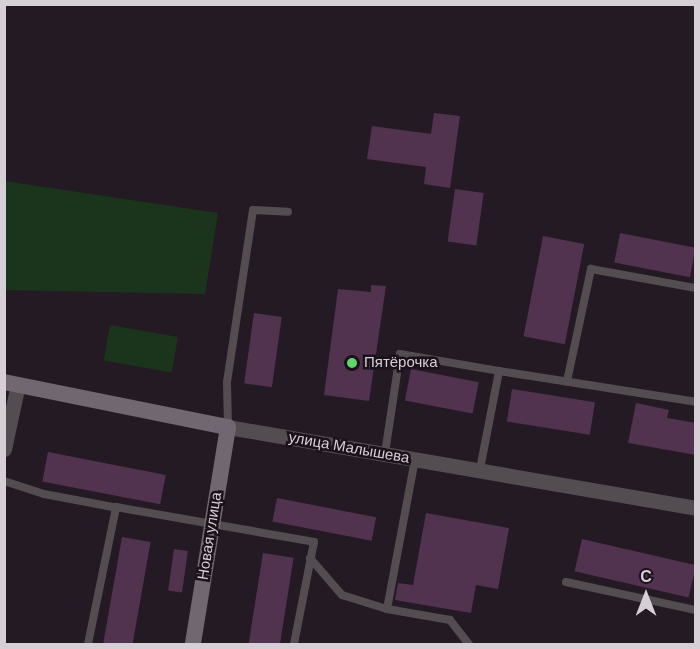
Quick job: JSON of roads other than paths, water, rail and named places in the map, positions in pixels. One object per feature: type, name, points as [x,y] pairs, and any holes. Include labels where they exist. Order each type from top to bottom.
[{"type":"main road","name":"улица Малышева","points":[[11,383],[228,427]]},
{"type":"main road","name":"Новая улица","points":[[194,645],[228,427]]},
{"type":"street","points":[[4,449],[11,383]]},
{"type":"street","name":"улица Малышева","points":[[228,427],[696,508]]},
{"type":"lane","points":[[228,427],[227,382],[253,210],[288,212]]},
{"type":"lane","points":[[567,381],[591,269],[696,288]]},
{"type":"lane","points":[[385,453],[400,354],[499,371],[695,399]]},
{"type":"lane","points":[[480,469],[499,371]]},
{"type":"lane","points":[[387,609],[415,459]]},
{"type":"lane","points":[[4,481],[44,494],[113,507]]},
{"type":"lane","points":[[88,645],[116,507],[212,526],[314,542],[294,645]]},
{"type":"lane","points":[[310,558],[342,595],[387,609],[450,620],[469,645]]},
{"type":"lane","points":[[566,582],[696,610]]},
{"type":"place","name":"Пятёрочка","points":[[352,363]]}]
